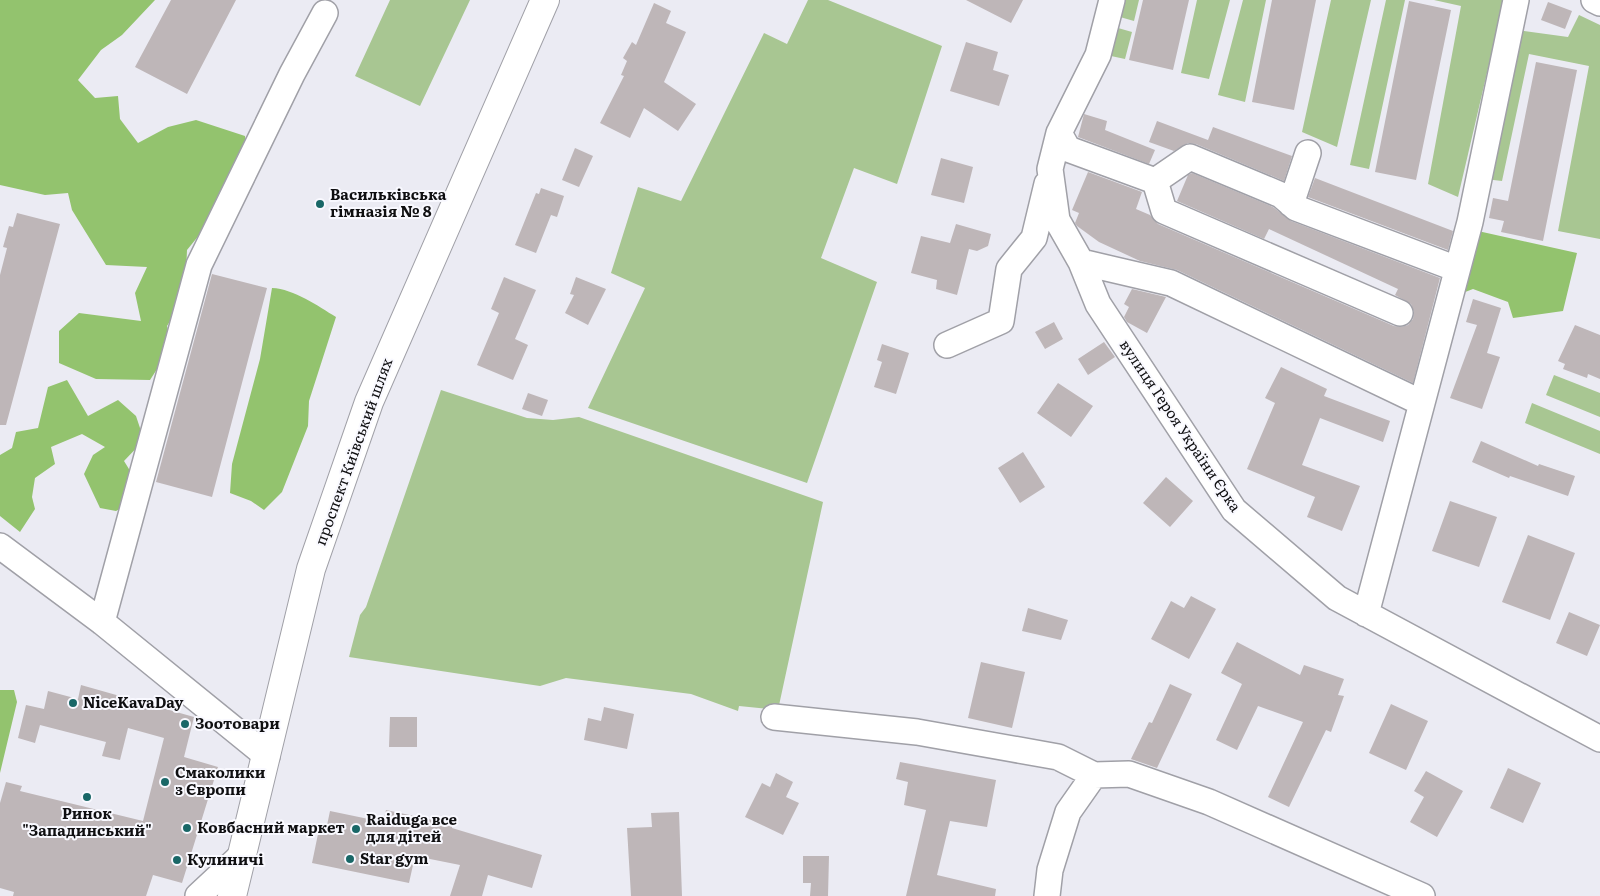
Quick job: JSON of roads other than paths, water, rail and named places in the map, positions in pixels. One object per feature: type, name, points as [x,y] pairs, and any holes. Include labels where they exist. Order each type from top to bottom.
[{"type":"main road","name":"проспект Київський шлях","points":[[232,896],[311,569],[370,402],[545,0]]},
{"type":"street","name":"вулиця Героя України Єрка","points":[[1112,0],[1098,55],[1059,134],[1050,169],[1057,220],[1081,262],[1098,304],[1234,510],[1337,598],[1600,739]]},
{"type":"street","points":[[1366,614],[1470,222],[1516,0]]},
{"type":"street","points":[[1594,0],[1600,3]]},
{"type":"street","points":[[102,622],[199,265],[292,74],[325,13]]},
{"type":"street","points":[[1059,134],[1068,149],[1155,181]]},
{"type":"street","points":[[1291,204],[1308,153]]},
{"type":"street","points":[[1155,181],[1190,156],[1281,195],[1296,208],[1457,270]]},
{"type":"street","points":[[947,345],[1001,321],[1009,269],[1034,238],[1050,169]]},
{"type":"street","points":[[1155,181],[1164,211],[1400,313]]},
{"type":"street","points":[[1081,262],[1171,283],[1422,403]]},
{"type":"street","points":[[0,546],[102,622],[267,756]]},
{"type":"street","points":[[774,717],[917,732],[1058,757],[1094,775],[1129,774],[1209,802],[1422,896]]},
{"type":"street","points":[[1047,896],[1050,870],[1068,812],[1094,775]]},
{"type":"street","points":[[198,896],[242,855]]},
{"type":"place","name":"Васильківська гімназія № 8","points":[[320,204]]},
{"type":"place","name":"NiceKavaDay","points":[[73,703]]},
{"type":"place","name":"Зоотовари","points":[[185,724]]},
{"type":"place","name":"Смаколики з Європи","points":[[165,782]]},
{"type":"place","name":"Ринок \"Западинський\"","points":[[87,797]]},
{"type":"place","name":"Ковбасний маркет","points":[[187,828]]},
{"type":"place","name":"Raiduga все для дітей","points":[[356,829]]},
{"type":"place","name":"Star gym","points":[[350,859]]},
{"type":"place","name":"Кулиничі","points":[[177,860]]}]
